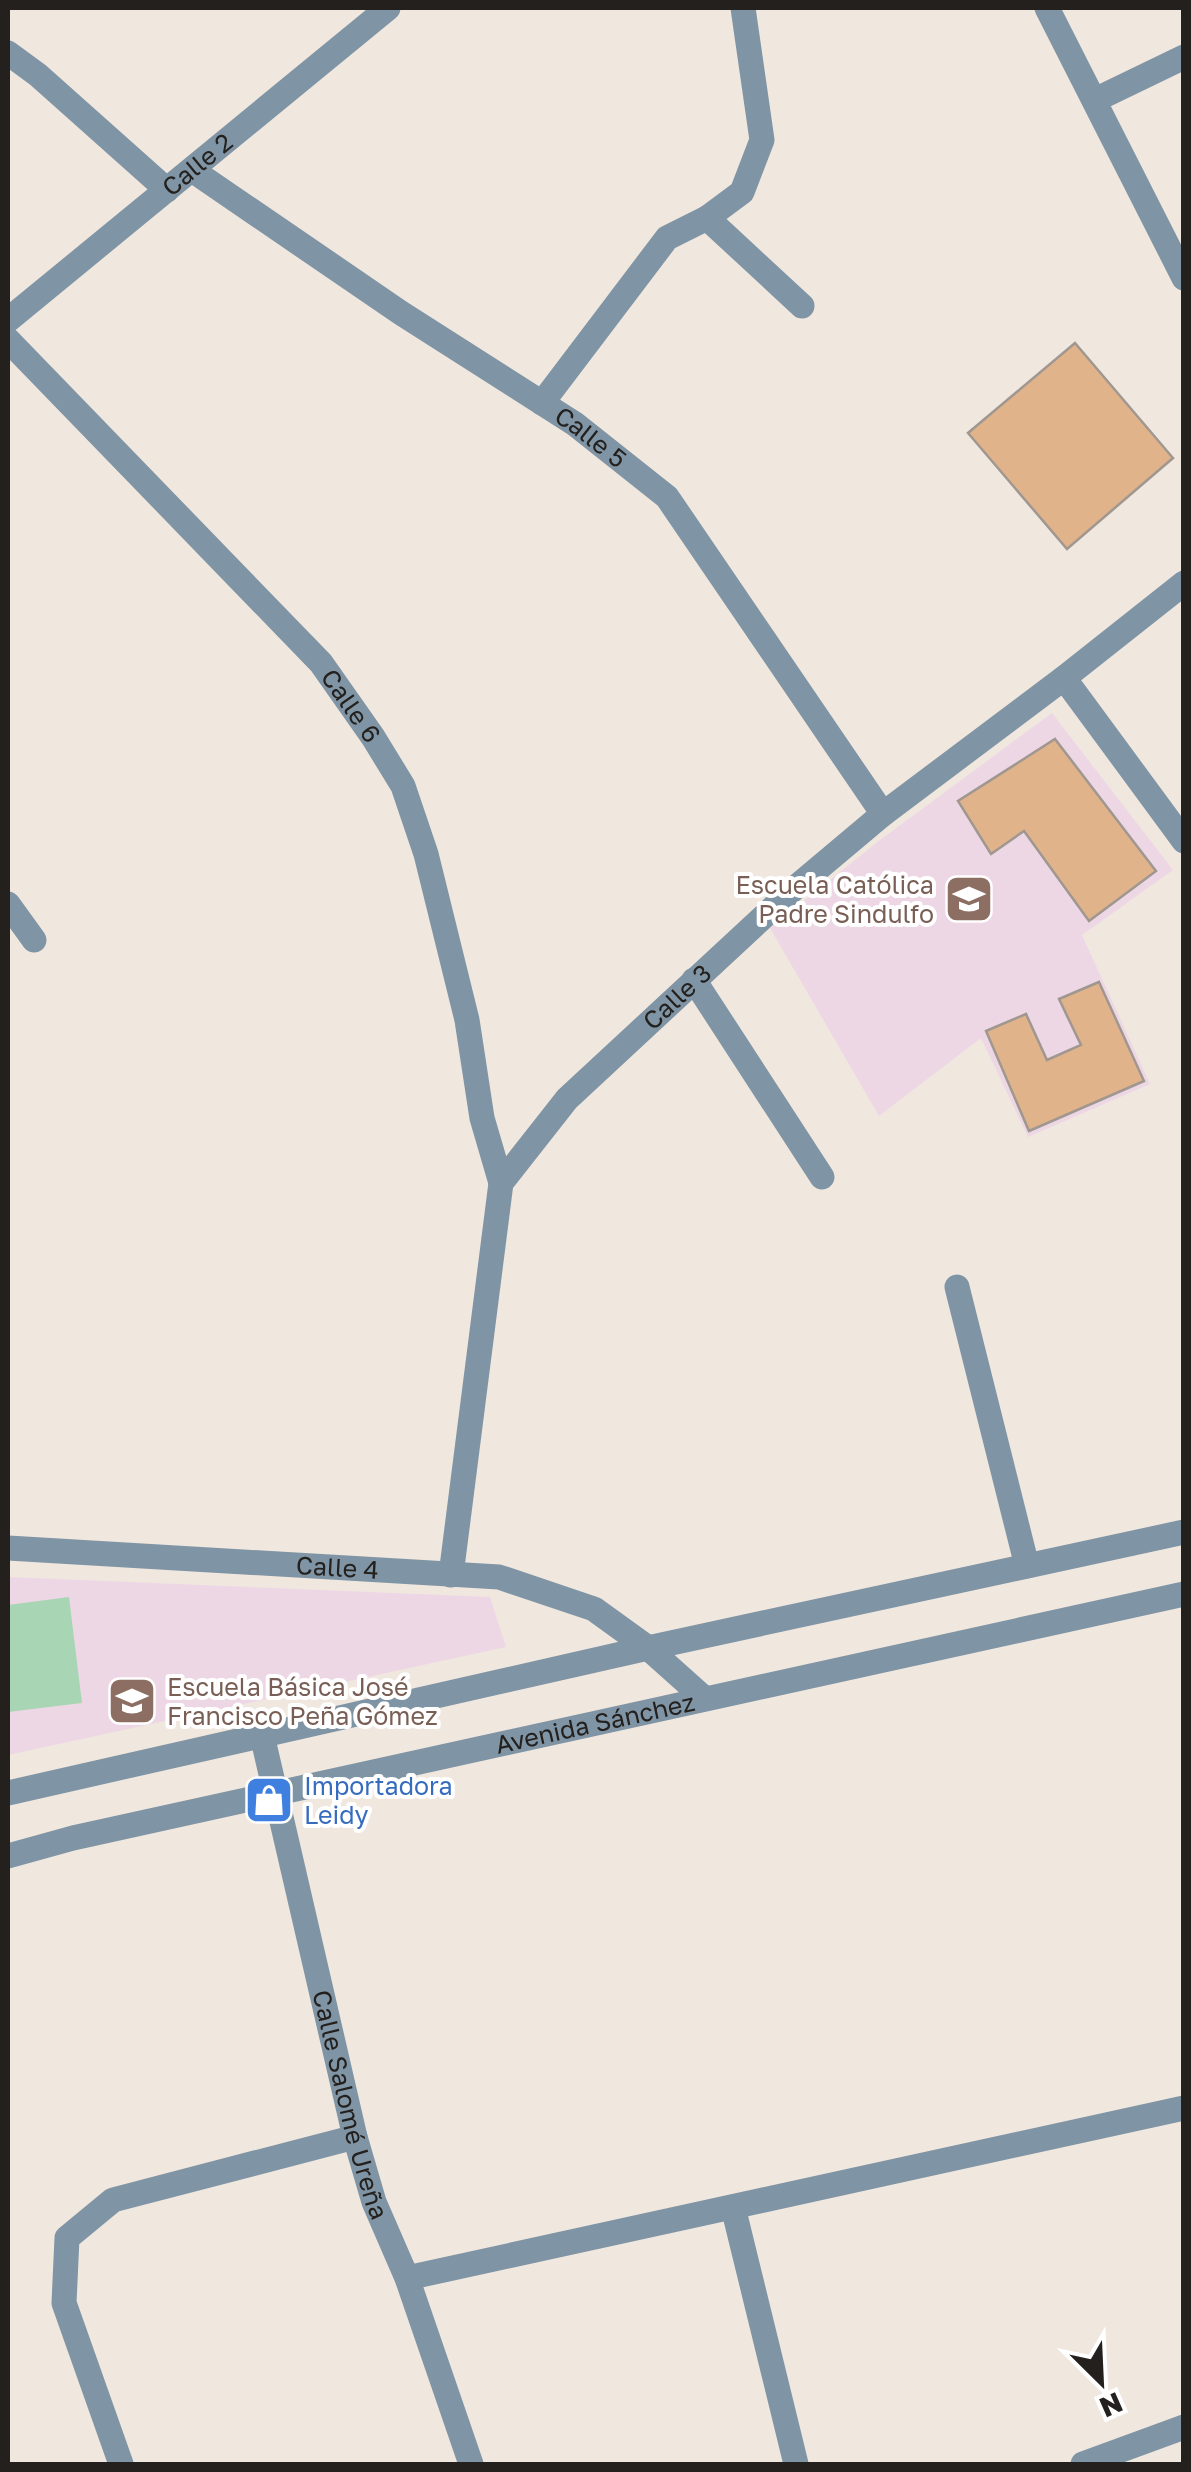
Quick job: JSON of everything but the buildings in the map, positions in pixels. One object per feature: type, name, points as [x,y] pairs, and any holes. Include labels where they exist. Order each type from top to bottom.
[{"type":"street","name":"Calle 2","points":[[9,322],[388,8]]},
{"type":"street","points":[[542,404],[667,238],[706,218],[742,192],[762,140],[742,8]]},
{"type":"street","points":[[1047,8],[1176,244],[1184,278]]},
{"type":"street","points":[[8,53],[38,75],[166,190]]},
{"type":"street","points":[[1095,100],[1184,56]]},
{"type":"street","name":"Calle 5","points":[[192,170],[401,313],[575,424],[666,497],[883,814]]},
{"type":"street","points":[[706,218],[802,306]]},
{"type":"street","name":"Calle 6","points":[[9,322],[321,663],[403,786],[426,854],[467,1020],[482,1118],[500,1183]]},
{"type":"street","name":"Calle 3","points":[[500,1183],[567,1099],[789,892],[883,814],[1184,583]]},
{"type":"street","points":[[1064,678],[1184,841]]},
{"type":"street","points":[[8,904],[34,940]]},
{"type":"street","points":[[694,980],[822,1177]]},
{"type":"street","points":[[451,1574],[500,1183]]},
{"type":"street","points":[[957,1287],[1027,1566]]},
{"type":"street","points":[[8,1793],[1184,1532]]},
{"type":"street","name":"Calle 4","points":[[8,1548],[500,1577],[594,1610],[648,1648],[704,1698]]},
{"type":"street","name":"Avenida Sánchez","points":[[8,1856],[72,1838],[1184,1594]]},
{"type":"street","name":"Calle Salomé Ureña","points":[[262,1734],[355,2137],[374,2202],[407,2278],[471,2464]]},
{"type":"street","points":[[407,2278],[1184,2108]]},
{"type":"street","points":[[121,2464],[64,2303],[67,2238],[113,2200],[355,2137]]},
{"type":"street","points":[[734,2207],[796,2464]]},
{"type":"street","points":[[1083,2464],[1184,2427]]},
{"type":"shaded area","name":"Escuela Católica Padre Sindulfo","points":[[1052,713],[1173,870],[1082,935],[1150,1084],[1028,1137],[981,1038],[879,1116],[770,928],[880,840]]},
{"type":"shaded area","name":"Escuela Básica José Francisco Peña Gómez","points":[[8,1577],[490,1597],[506,1647],[8,1755]]},
{"type":"green space","points":[[69,1597],[82,1703],[8,1712],[8,1605]]},
{"type":"place","name":"Escuela Católica Padre Sindulfo","points":[[969,899]]},
{"type":"place","name":"Escuela Básica José Francisco Peña Gómez","points":[[132,1701]]},
{"type":"place","name":"Importadora Leidy","points":[[269,1800]]}]
